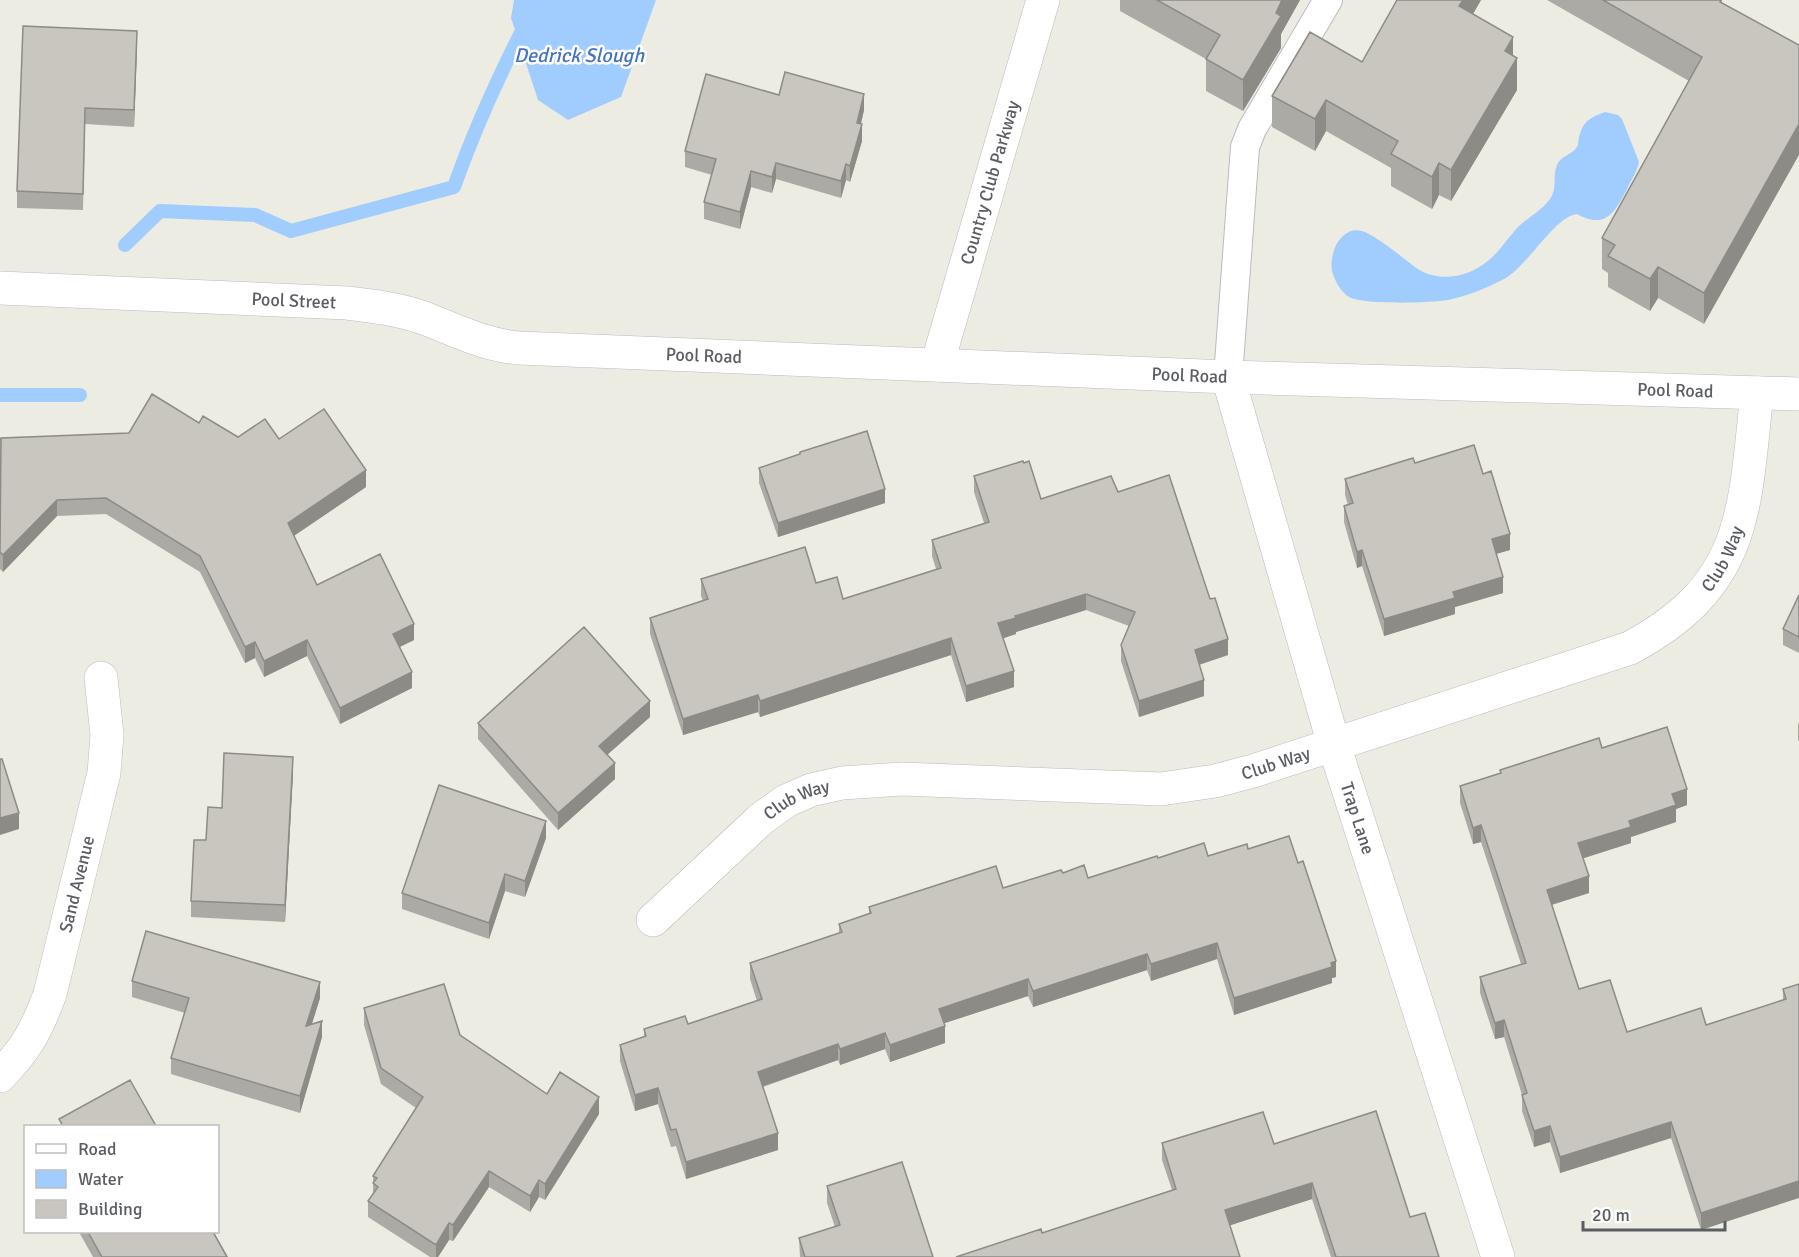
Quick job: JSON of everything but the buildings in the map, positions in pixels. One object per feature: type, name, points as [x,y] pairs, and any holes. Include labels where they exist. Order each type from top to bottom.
[{"type":"street","name":"Country Club Parkway","points":[[937,365],[1043,0]]},
{"type":"street","name":"Pool Street","points":[[0,288],[335,302],[376,306],[421,317],[499,346],[579,351]]},
{"type":"street","name":"Pool Road","points":[[579,351],[1228,377],[1799,394]]},
{"type":"street","name":"Trap Lane","points":[[1228,377],[1334,745],[1498,1257]]},
{"type":"street","name":"Club Way","points":[[653,920],[760,819],[786,801],[811,790],[842,783],[902,779],[1161,789],[1215,781],[1334,745],[1630,648],[1675,620],[1695,603],[1713,580],[1729,552],[1740,522],[1747,491],[1757,393]]},
{"type":"street","name":"Sand Avenue","points":[[0,1076],[20,1056],[36,1029],[50,994],[104,773],[107,735],[101,678]]},
{"type":"lane","points":[[1228,377],[1245,147],[1252,129],[1328,0]]},
{"type":"water","name":"Dedrick Slough","points":[[514,0],[656,0],[621,97],[568,120],[538,100],[511,18]]},
{"type":"water","points":[[1605,112],[1618,115],[1622,119],[1639,162],[1623,197],[1608,216],[1595,220],[1577,214],[1568,217],[1550,232],[1513,273],[1491,286],[1448,300],[1382,302],[1357,300],[1349,297],[1338,286],[1332,271],[1333,253],[1339,240],[1347,233],[1357,230],[1372,236],[1420,270],[1440,277],[1461,275],[1480,266],[1493,256],[1519,226],[1550,199],[1554,191],[1559,162],[1577,147],[1579,136],[1586,122]]},
{"type":"waterway","name":"Dedrick Slough","points":[[125,245],[160,211],[255,215],[291,231],[454,187],[493,92],[538,0]]},
{"type":"waterway","name":"Dedrick Slough","points":[[0,395],[80,395]]}]
